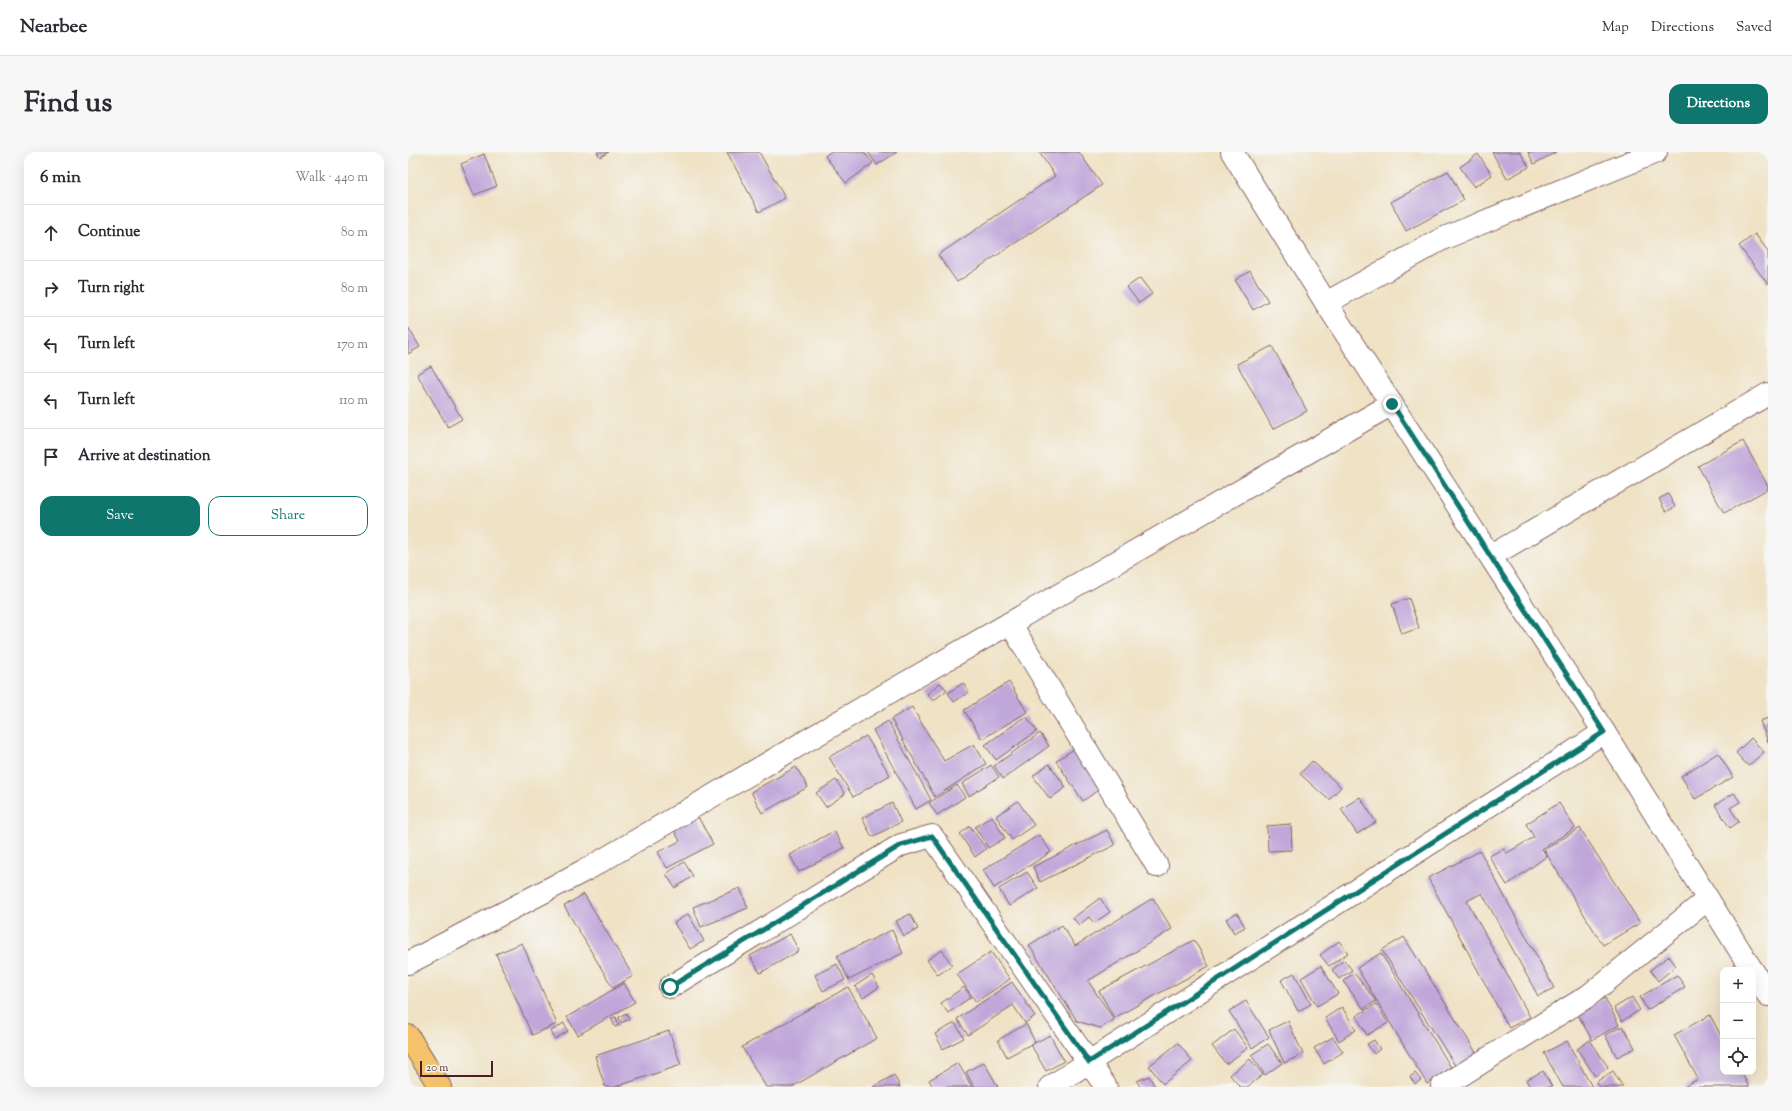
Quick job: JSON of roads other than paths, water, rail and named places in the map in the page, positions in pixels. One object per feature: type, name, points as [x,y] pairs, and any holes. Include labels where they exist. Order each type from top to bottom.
[{"type":"highway","points":[[408,1036],[440,1087]]},
{"type":"street","points":[[1232,152],[1326,303],[1604,732],[1750,967]]},
{"type":"street","points":[[1326,303],[1442,239],[1656,152]]},
{"type":"street","points":[[1491,556],[1768,394]]},
{"type":"street","points":[[408,963],[591,867],[1010,623],[1392,404]]},
{"type":"street","points":[[1010,623],[1157,866]]},
{"type":"street","points":[[1050,1087],[1604,732]]},
{"type":"street","points":[[670,987],[901,845],[932,836],[1106,1087]]},
{"type":"street","points":[[1442,1087],[1588,996],[1708,899]]},
{"type":"street","points":[[1756,976],[1768,995]]}]
